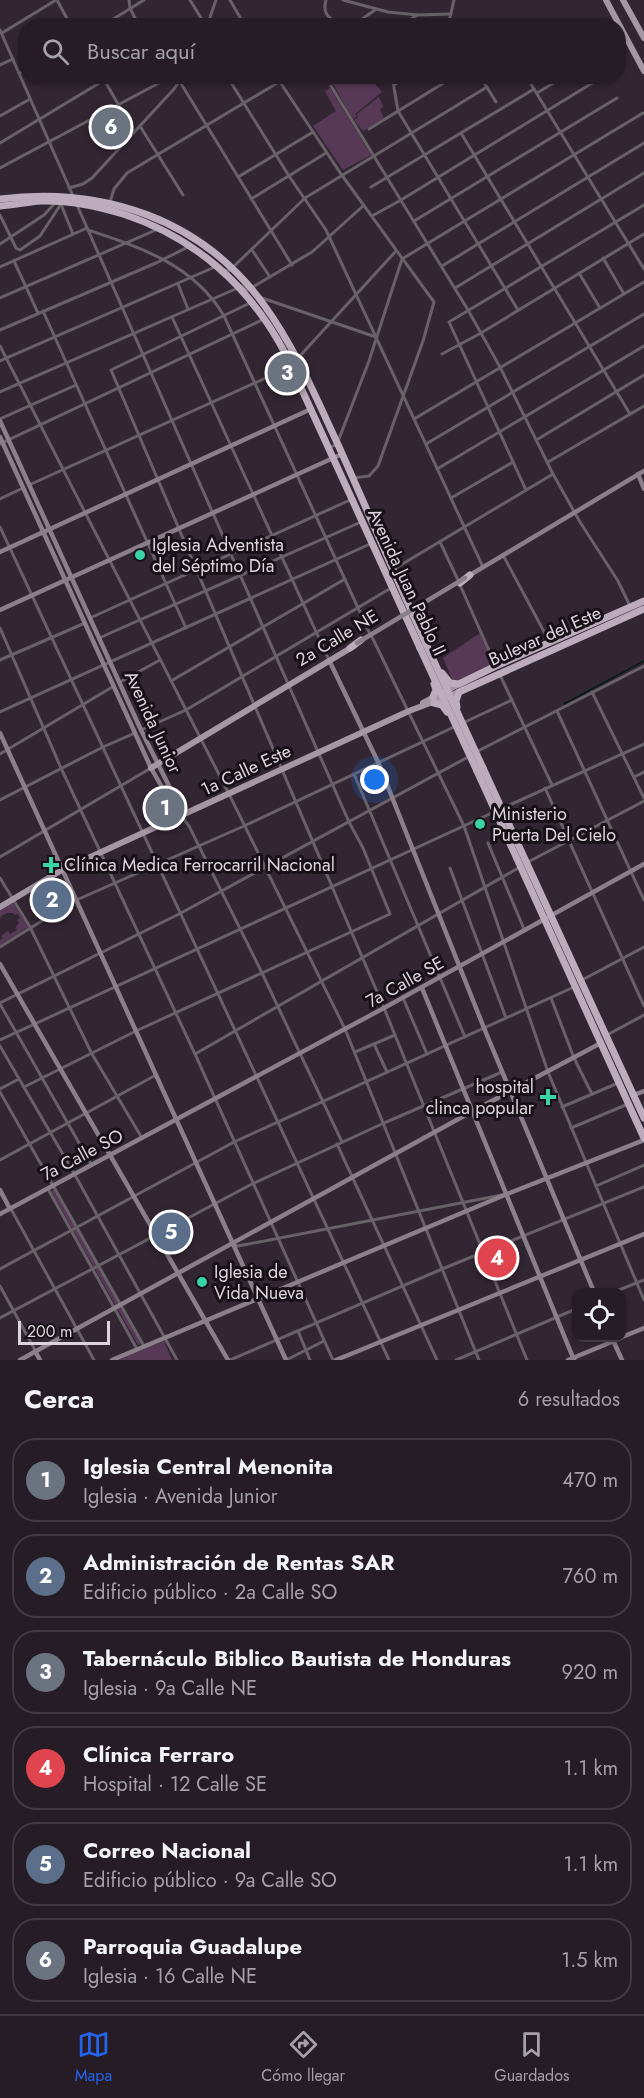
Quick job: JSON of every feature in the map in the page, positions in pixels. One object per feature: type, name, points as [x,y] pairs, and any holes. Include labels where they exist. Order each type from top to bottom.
[{"type":"highway","name":"Avenida Juan Pablo II","points":[[0,200],[17,196],[50,195],[107,209],[159,228],[192,246],[219,266],[240,287],[255,295],[265,319],[292,366],[392,588],[414,626]]},
{"type":"highway","name":"Avenida Juan Pablo II","points":[[0,206],[41,201],[110,202],[156,218],[206,247],[232,268],[255,295],[298,358],[394,569],[414,626],[499,810],[575,987],[644,1139]]},
{"type":"highway","points":[[398,619],[403,619],[414,626],[425,636],[440,668],[450,683],[459,688],[456,704],[487,771],[486,782],[477,777],[445,708],[433,700],[436,690],[414,641],[414,626],[415,612],[419,607],[463,579]]},
{"type":"highway","points":[[405,597],[413,606],[419,607]]},
{"type":"highway","name":"Bulevar del Este","points":[[551,646],[644,601]]},
{"type":"highway","points":[[350,648],[398,619],[402,614],[401,606]]},
{"type":"highway","name":"Bulevar del Este","points":[[459,688],[551,646],[644,609]]},
{"type":"highway","points":[[429,674],[438,674],[440,668]]},
{"type":"highway","points":[[453,724],[457,716],[464,720]]},
{"type":"highway","name":"Avenida Juan Pablo II","points":[[499,810],[514,854],[523,865]]},
{"type":"highway","name":"Avenida Juan Pablo II","points":[[547,918],[581,980],[644,1118]]},
{"type":"main road","points":[[606,0],[616,18]]},
{"type":"main road","points":[[623,0],[644,38]]},
{"type":"main road","points":[[626,37],[644,71]]},
{"type":"main road","name":"2a Calle NE","points":[[154,766],[357,644]]},
{"type":"main road","name":"1a Calle Este","points":[[0,907],[62,870],[459,688]]},
{"type":"street","points":[[24,18],[56,0],[66,18]]},
{"type":"street","points":[[129,0],[135,18]]},
{"type":"street","points":[[114,18],[144,0]]},
{"type":"street","points":[[190,0],[201,18]]},
{"type":"street","points":[[208,18],[216,0]]},
{"type":"street","points":[[230,0],[240,18]]},
{"type":"street","points":[[326,0],[324,10],[330,18]]},
{"type":"street","points":[[343,0],[376,10],[418,15],[451,14]]},
{"type":"street","points":[[450,18],[454,0]]},
{"type":"street","points":[[364,18],[376,10]]},
{"type":"street","points":[[413,18],[418,15]]},
{"type":"street","points":[[18,22],[0,32],[18,69]]},
{"type":"street","points":[[0,65],[13,59]]},
{"type":"street","points":[[24,84],[390,914],[174,1013],[24,1087]]},
{"type":"street","points":[[0,143],[95,84]]},
{"type":"street","points":[[106,84],[134,132]]},
{"type":"street","points":[[0,168],[157,84]]},
{"type":"street","points":[[69,188],[83,184],[92,178],[178,84]]},
{"type":"street","points":[[181,84],[292,265]]},
{"type":"street","points":[[232,84],[289,176],[322,222],[483,567]]},
{"type":"street","points":[[110,202],[121,178],[277,84]]},
{"type":"street","points":[[281,84],[363,206],[434,302],[378,466],[369,476],[352,478]]},
{"type":"street","points":[[369,129],[442,84]]},
{"type":"street","points":[[484,84],[496,102]]},
{"type":"street","points":[[531,84],[644,269]]},
{"type":"street","points":[[371,187],[548,84]]},
{"type":"street","points":[[371,216],[591,84]]},
{"type":"street","points":[[394,85],[398,111],[518,310]]},
{"type":"street","points":[[331,86],[468,310],[526,417],[552,474],[618,581],[631,608]]},
{"type":"street","points":[[0,361],[219,266],[228,271],[305,198],[486,87]]},
{"type":"street","points":[[0,116],[30,98]]},
{"type":"street","points":[[414,221],[617,98]]},
{"type":"street","points":[[329,448],[337,444],[402,259],[643,113]]},
{"type":"street","points":[[140,126],[183,195]]},
{"type":"street","points":[[238,177],[313,132]]},
{"type":"street","points":[[461,133],[630,414]]},
{"type":"street","points":[[442,266],[644,143]]},
{"type":"street","points":[[251,199],[327,153]]},
{"type":"street","points":[[454,288],[644,173]]},
{"type":"street","points":[[59,202],[73,234]]},
{"type":"street","points":[[0,244],[44,215],[59,202]]},
{"type":"street","points":[[0,218],[18,250],[40,236],[59,202]]},
{"type":"street","points":[[526,490],[449,322],[644,205]]},
{"type":"street","points":[[363,206],[312,252],[270,277],[255,295],[224,316],[111,370],[384,1008],[527,1360]]},
{"type":"street","points":[[0,298],[159,228]]},
{"type":"street","points":[[0,267],[88,229],[164,260],[192,277],[213,298],[224,316],[325,538],[464,826],[548,1072],[644,1300]]},
{"type":"street","points":[[442,354],[481,333],[644,234]]},
{"type":"street","points":[[0,330],[192,246]]},
{"type":"street","points":[[252,250],[270,277]]},
{"type":"street","points":[[298,358],[396,251]]},
{"type":"street","points":[[603,258],[624,294]]},
{"type":"street","points":[[15,261],[26,287],[55,338],[186,628]]},
{"type":"street","points":[[579,273],[600,308]]},
{"type":"street","points":[[414,419],[644,282]]},
{"type":"street","points":[[178,284],[189,309]]},
{"type":"street","points":[[0,392],[240,287]]},
{"type":"street","points":[[255,295],[376,337]]},
{"type":"street","points":[[426,444],[644,314]]},
{"type":"street","points":[[172,316],[378,762],[438,915],[592,1288]]},
{"type":"street","points":[[1,442],[265,319]]},
{"type":"street","points":[[0,346],[229,794],[345,1029],[480,1360]]},
{"type":"street","points":[[437,469],[644,346]]},
{"type":"street","points":[[0,499],[292,366]]},
{"type":"street","points":[[537,439],[644,375]]},
{"type":"street","points":[[0,420],[76,385]]},
{"type":"street","points":[[548,462],[644,406]]},
{"type":"street","points":[[0,552],[311,409]]},
{"type":"street","name":"Avenida Junior","points":[[0,420],[43,532],[135,733],[180,808],[181,816]]},
{"type":"street","name":"Avenida Junior","points":[[1,442],[72,577],[141,730],[154,766]]},
{"type":"street","points":[[0,610],[342,454]]},
{"type":"street","points":[[451,498],[513,462]]},
{"type":"street","name":"2a Calle NE","points":[[357,644],[644,471]]},
{"type":"street","points":[[394,569],[552,474]]},
{"type":"street","points":[[638,474],[644,489]]},
{"type":"street","points":[[90,618],[352,499]]},
{"type":"street","points":[[99,638],[362,522]]},
{"type":"street","points":[[0,527],[389,1360]]},
{"type":"street","points":[[440,542],[463,579],[498,669],[552,785]]},
{"type":"street","points":[[0,712],[372,544]]},
{"type":"street","points":[[503,555],[551,646]]},
{"type":"street","points":[[171,681],[345,579]]},
{"type":"street","points":[[0,800],[103,747],[186,710],[392,588]]},
{"type":"street","points":[[0,660],[85,623]]},
{"type":"street","points":[[0,628],[61,768],[195,1054],[324,1341],[335,1360],[644,1234]]},
{"type":"street","points":[[120,682],[160,660]]},
{"type":"street","points":[[478,751],[644,666]]},
{"type":"street","points":[[0,754],[114,686]]},
{"type":"street","points":[[195,1054],[523,865],[644,799],[592,692]]},
{"type":"street","points":[[464,720],[512,700]]},
{"type":"street","points":[[557,711],[644,900]]},
{"type":"street","points":[[0,947],[76,901],[424,742],[453,724]]},
{"type":"street","points":[[0,733],[286,1360],[324,1341]]},
{"type":"street","points":[[0,1040],[644,744]]},
{"type":"street","points":[[92,1166],[0,1004],[181,914],[468,757]]},
{"type":"street","name":"2a Calle NE","points":[[0,857],[154,766]]},
{"type":"street","points":[[634,777],[644,772]]},
{"type":"street","points":[[354,774],[465,1037]]},
{"type":"street","points":[[545,788],[644,1006]]},
{"type":"street","points":[[181,816],[189,826],[241,928],[342,1142]]},
{"type":"street","points":[[488,843],[525,931]]},
{"type":"street","name":"7a Calle SE","points":[[176,1119],[422,988],[644,864]]},
{"type":"street","points":[[450,868],[506,1018]]},
{"type":"street","points":[[0,878],[30,927],[92,1054],[142,1138]]},
{"type":"street","points":[[581,980],[644,947]]},
{"type":"street","points":[[0,964],[229,1360],[442,1269],[644,1187]]},
{"type":"street","points":[[0,1269],[234,1142],[575,987]]},
{"type":"street","points":[[422,988],[557,1317],[572,1359],[607,1342]]},
{"type":"street","points":[[403,998],[427,1054]]},
{"type":"street","points":[[551,998],[574,1058],[592,1094]]},
{"type":"street","points":[[607,1035],[644,1015]]},
{"type":"street","points":[[355,1052],[395,1035]]},
{"type":"street","points":[[20,1360],[313,1198],[602,1043]]},
{"type":"street","points":[[374,1044],[387,1072]]},
{"type":"street","points":[[0,1046],[98,1215],[177,1360]]},
{"type":"street","points":[[0,1318],[214,1202],[337,1144],[502,1072]]},
{"type":"street","points":[[0,1160],[156,1075]]},
{"type":"street","points":[[19,1079],[0,1090],[144,1346]]},
{"type":"street","points":[[562,1107],[619,1083]]},
{"type":"street","points":[[634,1095],[644,1091]]},
{"type":"street","points":[[571,1128],[629,1104]]},
{"type":"street","name":"7a Calle SO","points":[[0,1214],[176,1119]]},
{"type":"street","points":[[112,1360],[644,1139]]},
{"type":"street","points":[[337,1144],[437,1360]]},
{"type":"street","points":[[596,1186],[644,1165]]},
{"type":"street","points":[[48,1189],[137,1349]]},
{"type":"street","points":[[0,1190],[94,1360]]},
{"type":"street","points":[[233,1244],[238,1246],[507,1194]]},
{"type":"street","points":[[626,1288],[644,1280]]},
{"type":"street","points":[[0,1286],[40,1360]]},
{"type":"street","points":[[456,1360],[572,1311]]},
{"type":"street","points":[[626,1335],[644,1328]]},
{"type":"street","points":[[298,1330],[310,1360]]},
{"type":"street","points":[[614,1342],[622,1360]]},
{"type":"shaded area","points":[[333,84],[375,84],[382,92],[355,114],[357,116],[353,119]]},
{"type":"shaded area","points":[[330,88],[371,155],[343,170],[313,126],[336,111],[325,91]]},
{"type":"shaded area","points":[[379,97],[383,106],[380,110],[384,118],[363,131],[354,120],[358,117],[357,114]]},
{"type":"shaded area","points":[[480,633],[494,665],[454,684],[443,658]]},
{"type":"shaded area","points":[[12,901],[28,927],[0,945],[0,940],[3,938],[1,936],[8,931],[10,934],[17,930],[19,923],[18,914],[7,913],[0,919],[0,908]]},
{"type":"shaded area","points":[[55,1189],[142,1343],[138,1345],[51,1191]]},
{"type":"shaded area","points":[[164,1341],[172,1360],[118,1360]]},
{"type":"waterway","points":[[564,704],[644,661]]},
{"type":"place","name":"Parroquia Guadalupe","points":[[111,127]]},
{"type":"place","name":"Tabernáculo Biblico Bautista de Honduras","points":[[287,373]]},
{"type":"place","name":"Iglesia Adventista del Séptimo Día","points":[[140,555]]},
{"type":"place","name":"Iglesia Central Menonita","points":[[165,808]]},
{"type":"place","name":"Ministerio Puerta Del Cielo","points":[[480,824]]},
{"type":"place","name":"Clínica Medica Ferrocarril Nacional","points":[[51,865]]},
{"type":"place","name":"Administración de Rentas SAR","points":[[52,900]]},
{"type":"place","name":"hospital clinca popular","points":[[548,1097]]},
{"type":"place","name":"Correo Nacional","points":[[171,1232]]},
{"type":"place","name":"Clínica Ferraro","points":[[497,1258]]},
{"type":"place","name":"Iglesia de Vida Nueva","points":[[202,1282]]}]
